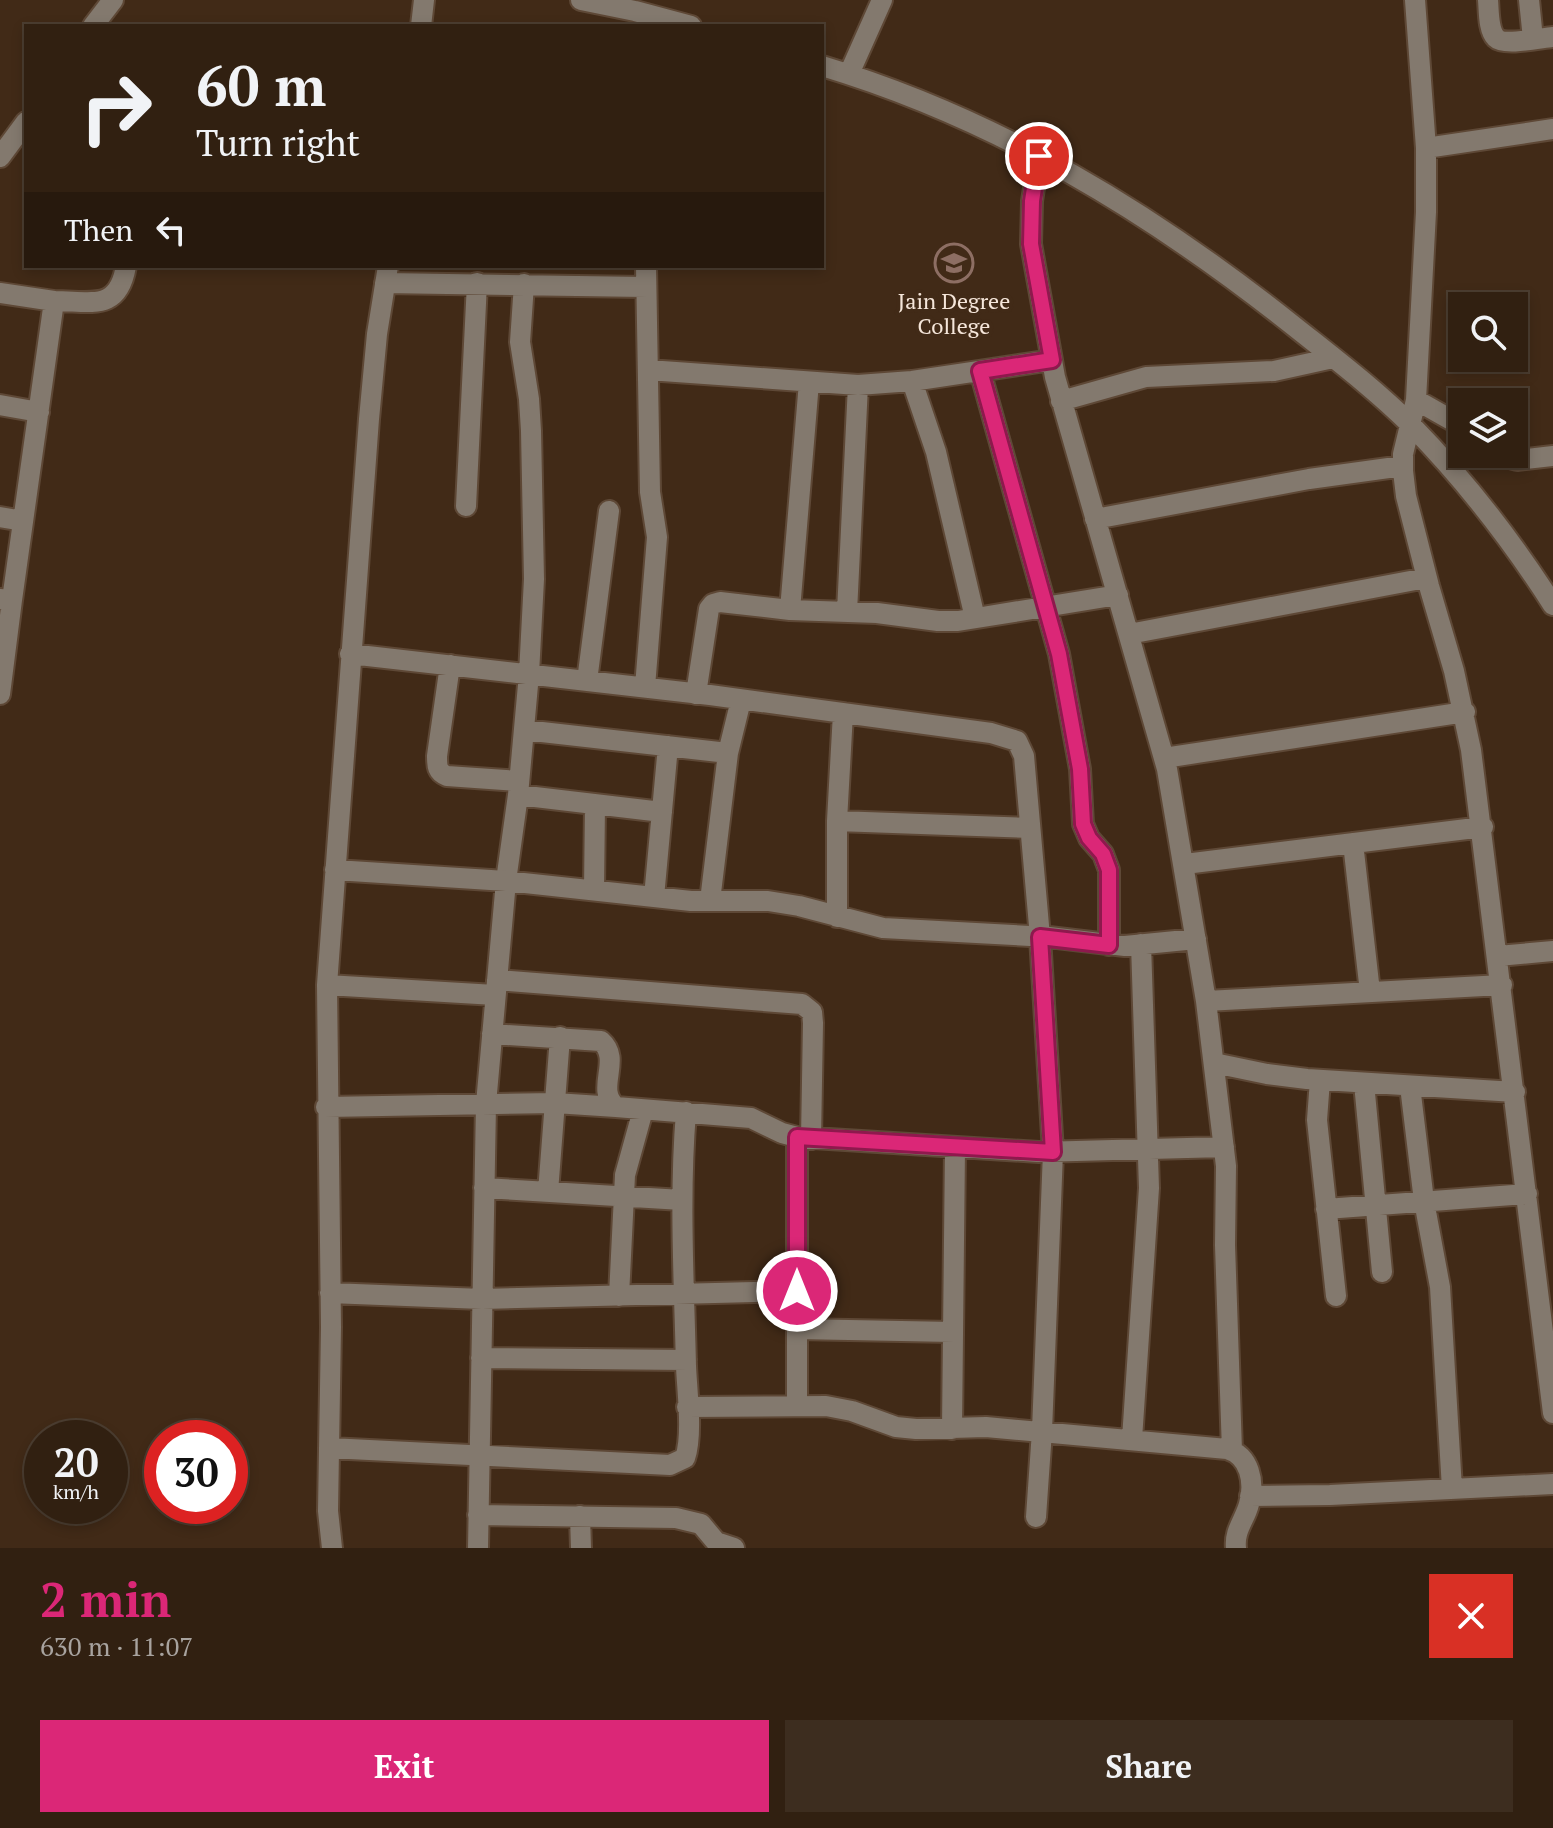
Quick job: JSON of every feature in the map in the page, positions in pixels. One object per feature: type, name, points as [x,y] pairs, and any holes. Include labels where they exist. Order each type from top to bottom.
[{"type":"street","points":[[97,24],[113,0]]},
{"type":"street","points":[[421,24],[424,0]]},
{"type":"street","points":[[581,0],[684,24]]},
{"type":"street","points":[[849,74],[882,0]]},
{"type":"street","points":[[1415,0],[1426,148],[1416,400],[1403,466],[1406,496],[1426,578],[1465,712],[1483,827],[1553,1413]]},
{"type":"street","points":[[1488,0],[1494,37],[1504,42],[1543,38],[1529,0]]},
{"type":"street","points":[[824,67],[931,105],[1039,156],[1117,200],[1223,270],[1410,424],[1503,531],[1553,605]]},
{"type":"street","points":[[0,157],[24,125]]},
{"type":"street","points":[[1426,148],[1553,129]]},
{"type":"street","points":[[1039,156],[1032,201],[1031,244],[1052,360],[1061,401],[1164,758],[1185,864],[1206,1001],[1224,1147],[1232,1451]]},
{"type":"street","points":[[0,293],[54,301],[109,299],[121,288],[126,268]]},
{"type":"street","points":[[645,687],[657,537],[650,492],[646,268]]},
{"type":"street","points":[[332,1548],[328,1511],[330,1293],[327,985],[369,419],[386,274],[477,283],[646,287]]},
{"type":"street","points":[[466,506],[477,283]]},
{"type":"street","points":[[478,1548],[486,1104],[529,674],[534,553],[529,399],[520,342],[524,284]]},
{"type":"street","points":[[1,685],[6,600],[23,521],[54,301]]},
{"type":"street","points":[[1061,401],[1146,377],[1274,371],[1333,358]]},
{"type":"street","points":[[648,370],[858,385],[912,381],[1052,360]]},
{"type":"street","points":[[980,371],[1059,654],[1080,769],[1083,824],[1089,838],[1103,854],[1109,870],[1109,945]]},
{"type":"street","points":[[912,381],[936,452],[975,618]]},
{"type":"street","points":[[790,610],[809,382]]},
{"type":"street","points":[[847,612],[858,385]]},
{"type":"street","points":[[1416,400],[1448,418]]},
{"type":"street","points":[[0,405],[39,412]]},
{"type":"street","points":[[1528,459],[1553,456]]},
{"type":"street","points":[[1095,519],[1296,481],[1403,466]]},
{"type":"street","points":[[587,681],[609,511]]},
{"type":"street","points":[[0,517],[23,521]]},
{"type":"street","points":[[1129,634],[1426,578]]},
{"type":"street","points":[[696,694],[706,620],[713,604],[729,602],[790,610],[896,615],[938,621],[1118,595]]},
{"type":"street","points":[[350,654],[843,713],[1011,737],[1021,747],[1040,937],[1053,1152],[1036,1517]]},
{"type":"street","points":[[450,665],[437,756],[437,767],[441,773],[595,804],[662,812]]},
{"type":"street","points":[[710,901],[728,753],[741,700]]},
{"type":"street","points":[[1164,758],[1465,712]]},
{"type":"street","points":[[837,917],[837,821],[843,713]]},
{"type":"street","points":[[524,730],[728,753]]},
{"type":"street","points":[[654,897],[668,746]]},
{"type":"street","points":[[594,890],[595,804]]},
{"type":"street","points":[[837,821],[1030,828]]},
{"type":"street","points":[[1185,864],[1483,827]]},
{"type":"street","points":[[1353,843],[1370,992]]},
{"type":"street","points":[[335,870],[506,881],[654,897],[768,901],[883,928],[1040,937],[1109,945],[1196,939]]},
{"type":"street","points":[[1132,1439],[1149,1214],[1141,944]]},
{"type":"street","points":[[1498,956],[1553,951]]},
{"type":"street","points":[[327,985],[496,988],[776,1000],[802,1004],[812,1012],[797,1291],[797,1405]]},
{"type":"street","points":[[1206,1001],[1502,985]]},
{"type":"street","points":[[492,1034],[592,1039],[606,1046],[611,1059],[607,1094],[616,1107]]},
{"type":"street","points":[[548,1192],[560,1037]]},
{"type":"street","points":[[1214,1063],[1267,1074],[1320,1080],[1515,1092]]},
{"type":"street","points":[[1320,1080],[1317,1106],[1336,1296]]},
{"type":"street","points":[[1364,1083],[1382,1272]]},
{"type":"street","points":[[1410,1086],[1424,1201],[1440,1287],[1452,1489]]},
{"type":"street","points":[[326,1107],[555,1103],[751,1118],[782,1133],[804,1138],[1053,1152],[1224,1147]]},
{"type":"street","points":[[619,1296],[627,1164],[643,1110]]},
{"type":"street","points":[[329,1448],[670,1465],[685,1458],[687,1407],[682,1200],[686,1112]]},
{"type":"street","points":[[952,1429],[955,1147]]},
{"type":"street","points":[[484,1188],[682,1200]]},
{"type":"street","points":[[1326,1209],[1527,1194]]},
{"type":"street","points":[[330,1293],[482,1299],[797,1291]]},
{"type":"street","points":[[797,1329],[953,1332]]},
{"type":"street","points":[[481,1358],[686,1360]]},
{"type":"street","points":[[687,1407],[797,1405],[839,1408],[896,1427],[986,1427],[1217,1447],[1232,1451],[1247,1465],[1250,1496],[1235,1538],[1236,1548]]},
{"type":"street","points":[[1250,1496],[1553,1484]]},
{"type":"street","points":[[478,1515],[690,1520],[701,1524],[716,1542],[734,1548]]},
{"type":"street","points":[[580,1516],[581,1548]]},
{"type":"place","name":"Jain Degree College","points":[[954,263]]},
{"type":"route","points":[[797,1291],[797,1137],[1053,1152],[1040,937],[1109,945],[1109,870],[1103,854],[1085,832],[1080,769],[1059,654],[980,371],[1052,360],[1031,244],[1032,201],[1039,156]]}]
